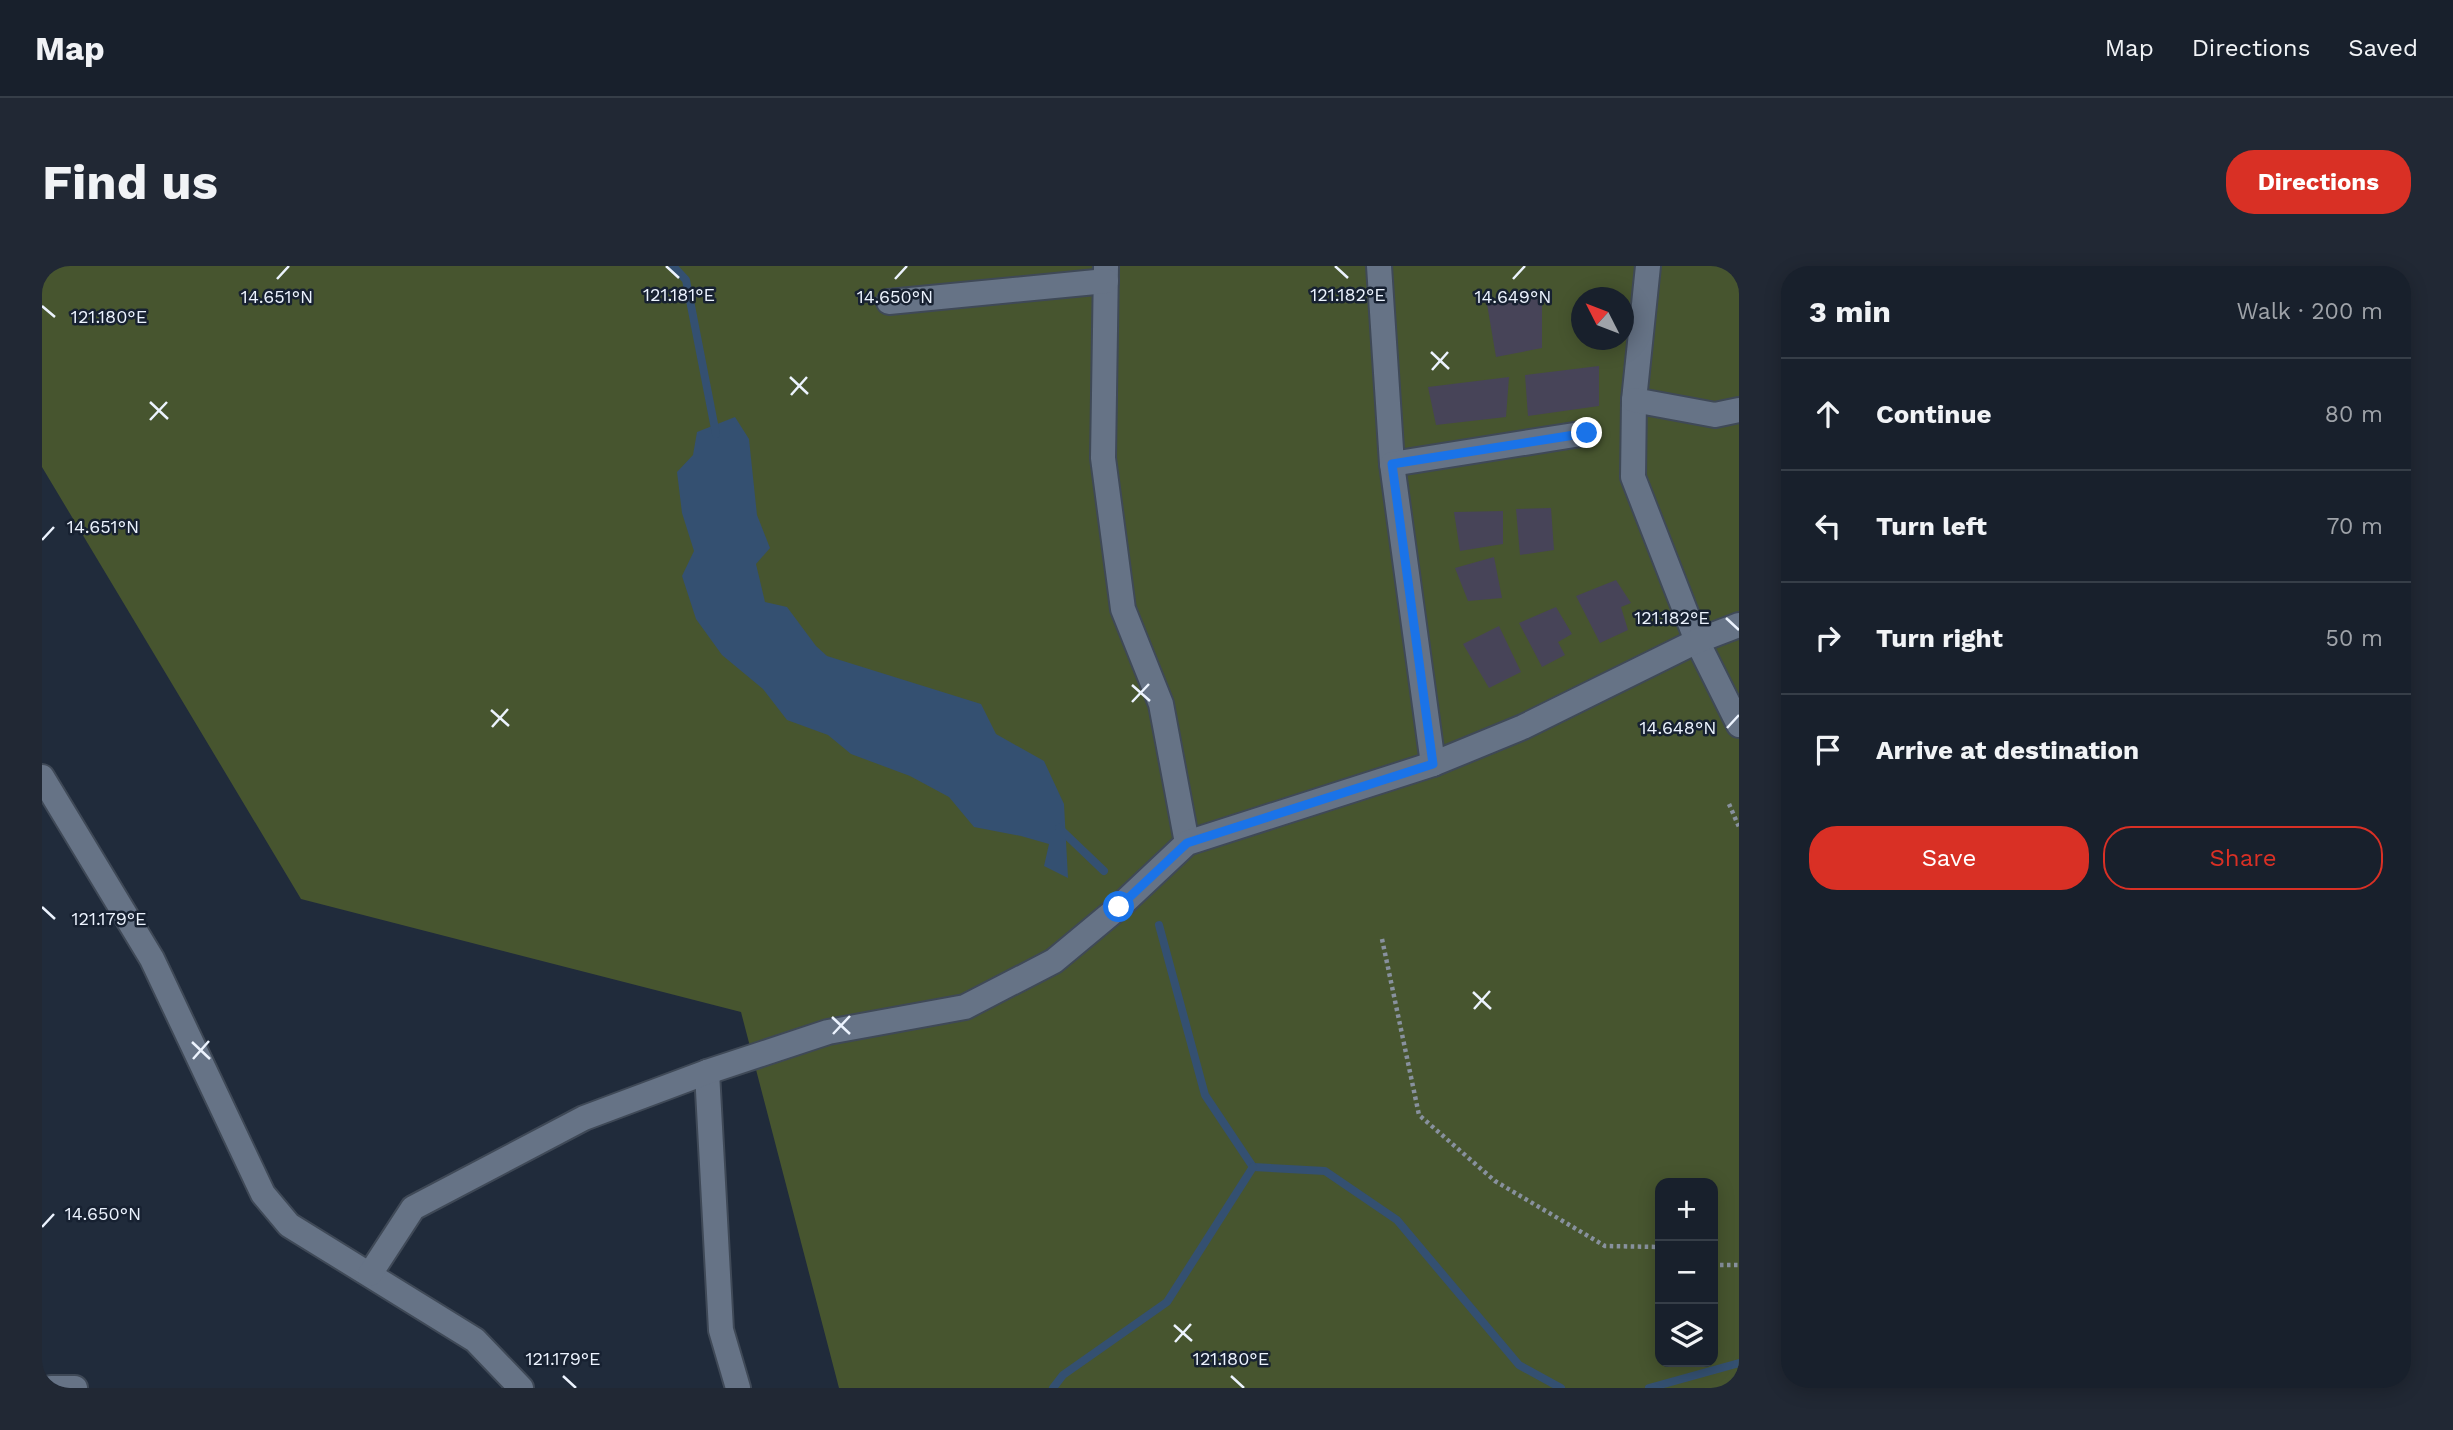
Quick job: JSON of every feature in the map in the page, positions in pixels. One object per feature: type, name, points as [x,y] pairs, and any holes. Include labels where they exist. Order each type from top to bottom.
[{"type":"street","points":[[1379,266],[1392,464],[1433,764]]},
{"type":"street","points":[[1648,266],[1634,400],[1633,477],[1697,641],[1739,725]]},
{"type":"street","points":[[889,302],[1106,274],[1103,458],[1123,609],[1161,704],[1187,843]]},
{"type":"street","points":[[1634,400],[1715,415],[1739,411]]},
{"type":"street","points":[[1392,464],[1587,433]]},
{"type":"street","points":[[370,1274],[413,1208],[584,1118],[707,1072],[828,1032],[965,1007],[1054,961],[1119,907],[1187,843],[1433,764],[1523,727],[1697,641],[1739,625]]},
{"type":"street","points":[[42,777],[152,959],[263,1194],[289,1225],[475,1340],[521,1388]]},
{"type":"street","points":[[707,1072],[721,1330],[738,1388]]},
{"type":"street","points":[[51,1388],[75,1388]]},
{"type":"path","points":[[1729,804],[1739,827]]},
{"type":"path","points":[[1382,939],[1419,1115],[1495,1181],[1605,1246],[1655,1247]]},
{"type":"path","points":[[1718,1265],[1739,1265]]},
{"type":"green space","points":[[42,266],[1739,266],[1739,1388],[839,1388],[741,1012],[301,899],[42,467]]},
{"type":"water","points":[[735,417],[749,439],[757,515],[770,548],[756,564],[765,602],[787,607],[816,646],[827,656],[981,704],[996,734],[1044,761],[1064,804],[1068,878],[1044,866],[1049,844],[974,827],[949,797],[910,776],[851,754],[828,735],[787,720],[763,689],[722,655],[696,619],[682,576],[694,551],[682,513],[677,472],[693,455],[697,432]]},
{"type":"building","points":[[1542,298],[1542,348],[1496,357],[1487,304]]},
{"type":"building","points":[[1599,366],[1599,406],[1528,416],[1525,375]]},
{"type":"building","points":[[1509,377],[1506,417],[1436,425],[1428,387]]},
{"type":"building","points":[[1551,508],[1554,550],[1520,555],[1516,509]]},
{"type":"building","points":[[1503,511],[1503,544],[1460,551],[1454,512]]},
{"type":"building","points":[[1494,557],[1502,598],[1468,601],[1455,568]]},
{"type":"building","points":[[1616,580],[1631,603],[1621,607],[1628,630],[1600,643],[1576,596]]},
{"type":"building","points":[[1556,607],[1572,634],[1558,642],[1565,655],[1542,667],[1519,623]]},
{"type":"building","points":[[1499,626],[1521,672],[1489,688],[1463,644]]},
{"type":"waterway","points":[[673,266],[686,280],[716,434]]},
{"type":"waterway","points":[[1059,828],[1104,871]]},
{"type":"waterway","points":[[1159,925],[1205,1095],[1253,1167]]},
{"type":"waterway","points":[[1253,1167],[1325,1171],[1397,1220],[1519,1365],[1561,1388]]},
{"type":"waterway","points":[[1053,1388],[1063,1375],[1167,1302],[1253,1167]]},
{"type":"waterway","points":[[1649,1388],[1739,1363]]},
{"type":"route","points":[[1119,907],[1187,843],[1433,764],[1392,464],[1587,433]]}]
